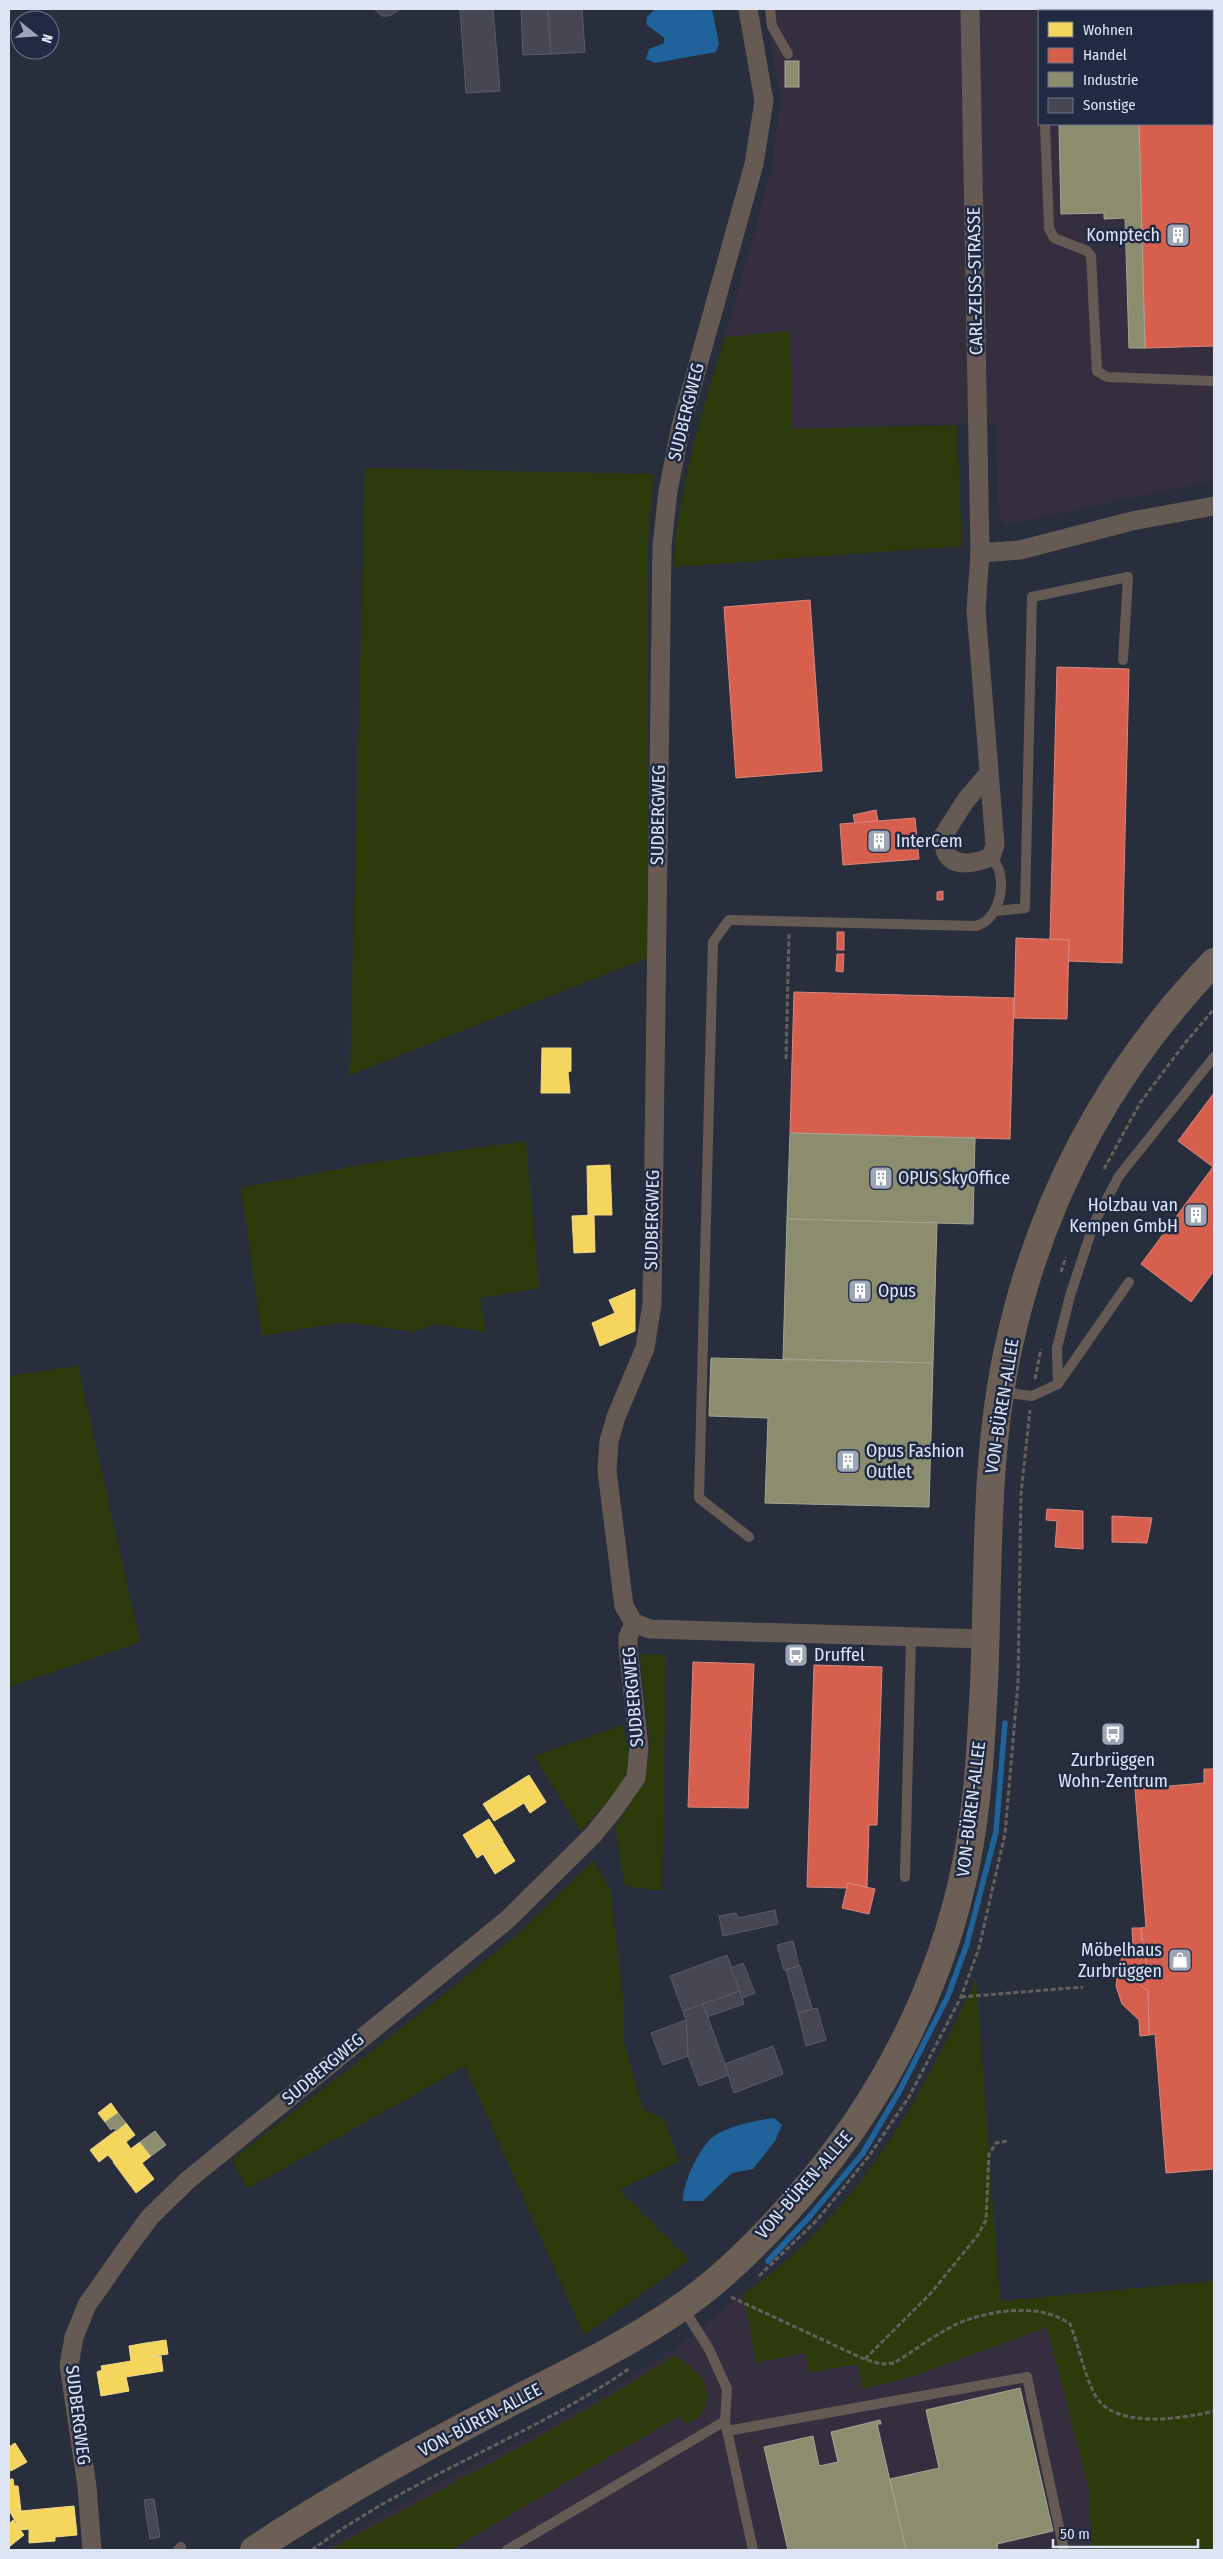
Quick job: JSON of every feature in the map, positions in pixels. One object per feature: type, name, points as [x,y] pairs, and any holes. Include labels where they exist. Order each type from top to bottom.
[{"type":"street","name":"SUDBERGWEG","points":[[748,9],[764,101],[755,155],[681,426],[668,491],[662,546],[652,1304],[645,1348],[608,1441],[606,1471],[624,1606],[634,1622],[650,1629],[985,1639]]},
{"type":"street","name":"CARL-ZEISS-STRASSE","points":[[970,9],[980,553],[976,610],[995,846],[991,857]]},
{"type":"street","points":[[980,553],[1020,550],[1132,521],[1214,506]]},
{"type":"street","points":[[989,773],[966,800],[943,836],[946,852],[955,861],[975,863],[991,857]]},
{"type":"street","name":"VON-BÜREN-ALLEE","points":[[254,2550],[310,2513],[379,2474],[486,2415],[609,2354],[682,2307],[724,2274],[796,2201],[832,2158],[864,2113],[894,2062],[940,1963],[967,1862],[977,1779],[985,1639],[988,1493],[1001,1392],[1009,1347],[1032,1257],[1065,1176],[1114,1086],[1161,1024],[1214,962]]},
{"type":"street","name":"SUDBERGWEG","points":[[92,2550],[87,2486],[69,2365],[74,2338],[87,2305],[150,2217],[188,2180],[508,1919],[593,1835],[614,1809],[636,1778],[639,1747],[628,1647],[628,1637],[634,1622]]},
{"type":"lane","points":[[770,9],[772,26],[788,54]]},
{"type":"lane","points":[[1045,125],[1049,228],[1054,238],[1087,250],[1091,256],[1097,371],[1107,378],[1214,381]]},
{"type":"lane","points":[[995,911],[1025,908],[1032,597],[1128,577],[1123,660]]},
{"type":"lane","points":[[749,1537],[699,1498],[713,942],[729,920],[976,926],[985,924],[995,911],[1001,893],[999,870],[991,857]]},
{"type":"lane","points":[[1058,1384],[1057,1348],[1070,1296],[1094,1223],[1119,1176],[1214,1057]]},
{"type":"lane","points":[[1001,1392],[1032,1396],[1058,1384],[1129,1282]]},
{"type":"lane","points":[[905,1877],[911,1637]]},
{"type":"lane","points":[[682,2307],[709,2349],[727,2389],[726,2426],[753,2550]]},
{"type":"lane","points":[[507,2550],[726,2426],[1027,2377],[1064,2550]]},
{"type":"path","points":[[786,1059],[789,921]]},
{"type":"path","points":[[1103,1171],[1140,1103],[1185,1043],[1214,1009]]},
{"type":"path","points":[[1060,1274],[1069,1248]]},
{"type":"path","points":[[753,2280],[768,2269],[818,2219],[869,2156],[909,2097],[961,1997],[979,1948],[1005,1834],[1018,1683],[1021,1494],[1032,1396],[1042,1344]]},
{"type":"path","points":[[961,1997],[1083,1987]]},
{"type":"path","points":[[864,2359],[931,2293],[978,2235],[986,2220],[989,2154],[996,2143],[1007,2141]]},
{"type":"path","points":[[723,2302],[738,2291]]},
{"type":"path","points":[[730,2296],[864,2359],[881,2364],[894,2363],[966,2320],[1016,2311],[1048,2311],[1070,2324],[1094,2394],[1104,2405],[1117,2414],[1150,2419],[1198,2415],[1214,2411]]},
{"type":"path","points":[[312,2550],[424,2482],[528,2430],[602,2387],[633,2366]]},
{"type":"shaded area","points":[[765,9],[1214,9],[1214,480],[1007,525],[999,517],[995,422],[792,429],[790,331],[725,337],[772,167],[780,98]]},
{"type":"shaded area","points":[[743,2294],[756,2363],[805,2353],[809,2373],[858,2364],[914,2376],[1047,2327],[1089,2490],[1092,2550],[324,2550],[428,2489],[532,2436],[607,2393],[667,2354]]},
{"type":"green space","points":[[790,331],[792,429],[957,425],[962,546],[673,567],[680,508],[692,451],[725,337]]},
{"type":"green space","points":[[365,468],[654,474],[647,552],[647,958],[350,1075]]},
{"type":"green space","points":[[526,1141],[539,1288],[480,1298],[486,1332],[434,1324],[414,1332],[345,1322],[262,1336],[241,1188],[365,1164]]},
{"type":"green space","points":[[78,1366],[140,1642],[9,1687],[9,1376]]},
{"type":"green space","points":[[640,1654],[666,1655],[662,1891],[625,1886],[615,1827],[645,1781],[650,1746]]},
{"type":"green space","points":[[623,1725],[629,1756],[628,1769],[611,1798],[581,1831],[534,1756]]},
{"type":"green space","points":[[593,1861],[610,1889],[624,2006],[624,2043],[643,2109],[664,2119],[679,2161],[619,2190],[689,2260],[584,2335],[465,2066],[247,2189],[232,2160],[436,2001],[519,1933]]},
{"type":"green space","points":[[976,1978],[1000,2301],[1214,2281],[1214,2550],[1092,2550],[1089,2490],[1047,2327],[914,2376],[863,2389],[857,2364],[809,2373],[805,2353],[756,2363],[743,2294],[783,2264],[819,2230],[852,2192],[908,2111],[933,2067]]},
{"type":"green space","points":[[674,2356],[696,2371],[704,2381],[707,2398],[705,2408],[694,2419],[685,2424],[679,2416],[450,2550],[329,2550],[535,2439]]},
{"type":"water","points":[[655,9],[712,10],[719,43],[716,52],[655,63],[646,59],[649,49],[664,43],[664,38],[646,24],[647,17]]},
{"type":"water","points":[[774,2118],[782,2125],[775,2141],[753,2169],[732,2173],[703,2201],[683,2201],[685,2185],[693,2166],[703,2148],[714,2136],[735,2126]]},
{"type":"building: Wohnen","points":[[542,1048],[571,1048],[571,1071],[568,1072],[570,1093],[541,1093]]},
{"type":"building: Wohnen","points":[[610,1165],[612,1215],[588,1215],[587,1166]]},
{"type":"building: Wohnen","points":[[594,1215],[595,1252],[574,1253],[572,1216]]},
{"type":"building: Wohnen","points":[[635,1289],[635,1331],[600,1346],[592,1323],[615,1313],[609,1300]]},
{"type":"building: Wohnen","points":[[529,1775],[546,1802],[530,1813],[524,1803],[513,1810],[502,1792]]},
{"type":"building: Wohnen","points":[[502,1792],[513,1810],[494,1821],[483,1804]]},
{"type":"building: Wohnen","points":[[489,1819],[503,1841],[477,1858],[463,1835]]},
{"type":"building: Wohnen","points":[[503,1842],[515,1861],[495,1874],[483,1854]]},
{"type":"building: Wohnen","points":[[111,2103],[118,2113],[105,2122],[98,2113]]},
{"type":"building: Wohnen","points":[[126,2123],[135,2135],[126,2142],[131,2149],[114,2162],[108,2155],[99,2162],[90,2150]]},
{"type":"building: Wohnen","points":[[140,2142],[151,2156],[142,2163],[154,2179],[136,2193],[113,2162]]},
{"type":"building: Wohnen","points":[[166,2340],[168,2354],[148,2357],[146,2343]]},
{"type":"building: Wohnen","points":[[146,2343],[148,2357],[161,2356],[163,2371],[126,2377],[129,2391],[101,2396],[97,2372],[102,2370],[101,2366],[131,2361],[129,2346]]},
{"type":"building: Wohnen","points":[[15,2443],[27,2462],[11,2471],[9,2467],[9,2447]]},
{"type":"building: Wohnen","points":[[9,2479],[13,2479],[14,2486],[18,2486],[21,2511],[9,2512]]},
{"type":"building: Wohnen","points":[[74,2506],[77,2535],[55,2537],[55,2541],[29,2543],[29,2529],[22,2520],[21,2511]]},
{"type":"building: Wohnen","points":[[21,2511],[22,2520],[29,2529],[20,2530],[10,2512]]},
{"type":"building: Wohnen","points":[[13,2520],[24,2535],[9,2547],[9,2524]]},
{"type":"building: Handel","name":"Komptech","points":[[1214,17],[1214,346],[1145,348],[1139,125],[1213,125]]},
{"type":"building: Handel","points":[[810,600],[822,771],[736,778],[724,607]]},
{"type":"building: Handel","points":[[1057,667],[1129,669],[1122,963],[1068,961],[1069,940],[1050,939]]},
{"type":"building: Handel","points":[[876,810],[878,821],[855,823],[853,815]]},
{"type":"building: Handel","name":"InterCem","points":[[915,818],[919,859],[843,865],[840,824]]},
{"type":"building: Handel","points":[[943,891],[943,900],[937,900],[937,892]]},
{"type":"building: Handel","points":[[837,932],[844,932],[844,950],[837,950]]},
{"type":"building: Handel","points":[[1016,938],[1069,940],[1067,1019],[1014,1018]]},
{"type":"building: Handel","points":[[837,954],[844,954],[843,972],[836,971]]},
{"type":"building: Handel","points":[[794,992],[1014,998],[1010,1139],[790,1133]]},
{"type":"building: Handel","name":"Holzbau van Kempen GmbH","points":[[1214,1093],[1214,1271],[1191,1302],[1141,1264],[1213,1167],[1178,1141]]},
{"type":"building: Handel","points":[[1047,1509],[1083,1511],[1083,1549],[1055,1547],[1057,1521],[1046,1520]]},
{"type":"building: Handel","points":[[1112,1516],[1152,1518],[1147,1543],[1112,1542]]},
{"type":"building: Handel","points":[[693,1662],[754,1664],[748,1808],[688,1807]]},
{"type":"building: Handel","points":[[814,1665],[882,1667],[877,1825],[869,1825],[867,1887],[848,1883],[847,1888],[807,1887]]},
{"type":"building: Handel","name":"Möbelhaus Zurbrüggen","points":[[1204,1769],[1214,1769],[1214,2169],[1166,2173],[1155,2034],[1149,2035],[1148,1990],[1142,1987],[1139,1982],[1140,1977],[1147,1973],[1141,1928],[1146,1927],[1135,1789],[1204,1783]]},
{"type":"building: Handel","points":[[848,1883],[875,1889],[869,1914],[842,1908]]},
{"type":"building: Handel","points":[[1132,1928],[1141,1928],[1142,1947],[1145,1947],[1147,1973],[1140,1977],[1139,1982],[1142,1987],[1148,1990],[1149,2035],[1140,2036],[1139,2020],[1122,2004],[1116,1986],[1119,1962],[1133,1945]]},
{"type":"building: Industrie","points":[[785,61],[799,61],[799,87],[785,87]]},
{"type":"building: Industrie","points":[[1059,125],[1139,125],[1145,348],[1129,348],[1125,218],[1104,219],[1104,213],[1061,214]]},
{"type":"building: Industrie","name":"OPUS SkyOffice","points":[[790,1133],[975,1138],[973,1224],[787,1219]]},
{"type":"building: Industrie","name":"Opus","points":[[787,1219],[937,1223],[933,1363],[783,1359]]},
{"type":"building: Industrie","name":"Opus Fashion Outlet","points":[[711,1358],[933,1363],[929,1507],[765,1503],[768,1418],[709,1416]]},
{"type":"building: Industrie","points":[[118,2113],[126,2123],[116,2131],[114,2128],[111,2130],[105,2122]]},
{"type":"building: Industrie","points":[[155,2131],[166,2145],[151,2156],[140,2142]]},
{"type":"building: Industrie","points":[[1020,2388],[1053,2531],[997,2544],[998,2550],[906,2550],[890,2479],[939,2468],[926,2410]]},
{"type":"building: Industrie","points":[[880,2420],[881,2424],[877,2424],[906,2550],[788,2550],[764,2447],[813,2436],[819,2466],[838,2462],[831,2432]]},
{"type":"building: Sonstige","points":[[374,9],[401,9],[389,16],[382,16]]},
{"type":"building: Sonstige","points":[[460,9],[493,9],[500,91],[466,93]]},
{"type":"building: Sonstige","points":[[521,9],[548,9],[551,54],[523,55]]},
{"type":"building: Sonstige","points":[[548,9],[582,9],[585,52],[551,54]]},
{"type":"building: Sonstige","points":[[775,1910],[778,1924],[723,1936],[719,1916],[736,1913],[738,1918]]},
{"type":"building: Sonstige","points":[[793,1941],[799,1966],[784,1970],[777,1945]]},
{"type":"building: Sonstige","points":[[727,1955],[740,1991],[683,2011],[670,1976]]},
{"type":"building: Sonstige","points":[[743,1963],[755,1993],[742,1998],[731,1968]]},
{"type":"building: Sonstige","points":[[800,1966],[812,2009],[798,2013],[786,1970]]},
{"type":"building: Sonstige","points":[[740,1991],[744,2004],[707,2017],[703,2004]]},
{"type":"building: Sonstige","points":[[703,2004],[729,2075],[699,2086],[688,2056],[686,2020],[683,2011]]},
{"type":"building: Sonstige","points":[[817,2008],[826,2040],[806,2046],[798,2013]]},
{"type":"building: Sonstige","points":[[686,2020],[688,2056],[663,2065],[651,2033]]},
{"type":"building: Sonstige","points":[[773,2046],[783,2074],[734,2093],[725,2064]]},
{"type":"building: Sonstige","points":[[154,2499],[160,2537],[150,2539],[144,2500]]},
{"type":"waterway","points":[[768,2261],[810,2216],[863,2153],[899,2092],[948,1996],[967,1944],[996,1832],[1005,1723]]},
{"type":"place","name":"Komptech","points":[[1178,235]]},
{"type":"place","name":"InterCem","points":[[879,841]]},
{"type":"place","name":"OPUS SkyOffice","points":[[881,1178]]},
{"type":"place","name":"Holzbau van Kempen GmbH","points":[[1196,1215]]},
{"type":"place","name":"Opus","points":[[860,1291]]},
{"type":"place","name":"Opus Fashion Outlet","points":[[848,1461]]},
{"type":"place","name":"Druffel","points":[[796,1655]]},
{"type":"place","name":"Zurbrüggen Wohn-Zentrum","points":[[1113,1734]]},
{"type":"place","name":"Möbelhaus Zurbrüggen","points":[[1180,1960]]}]
